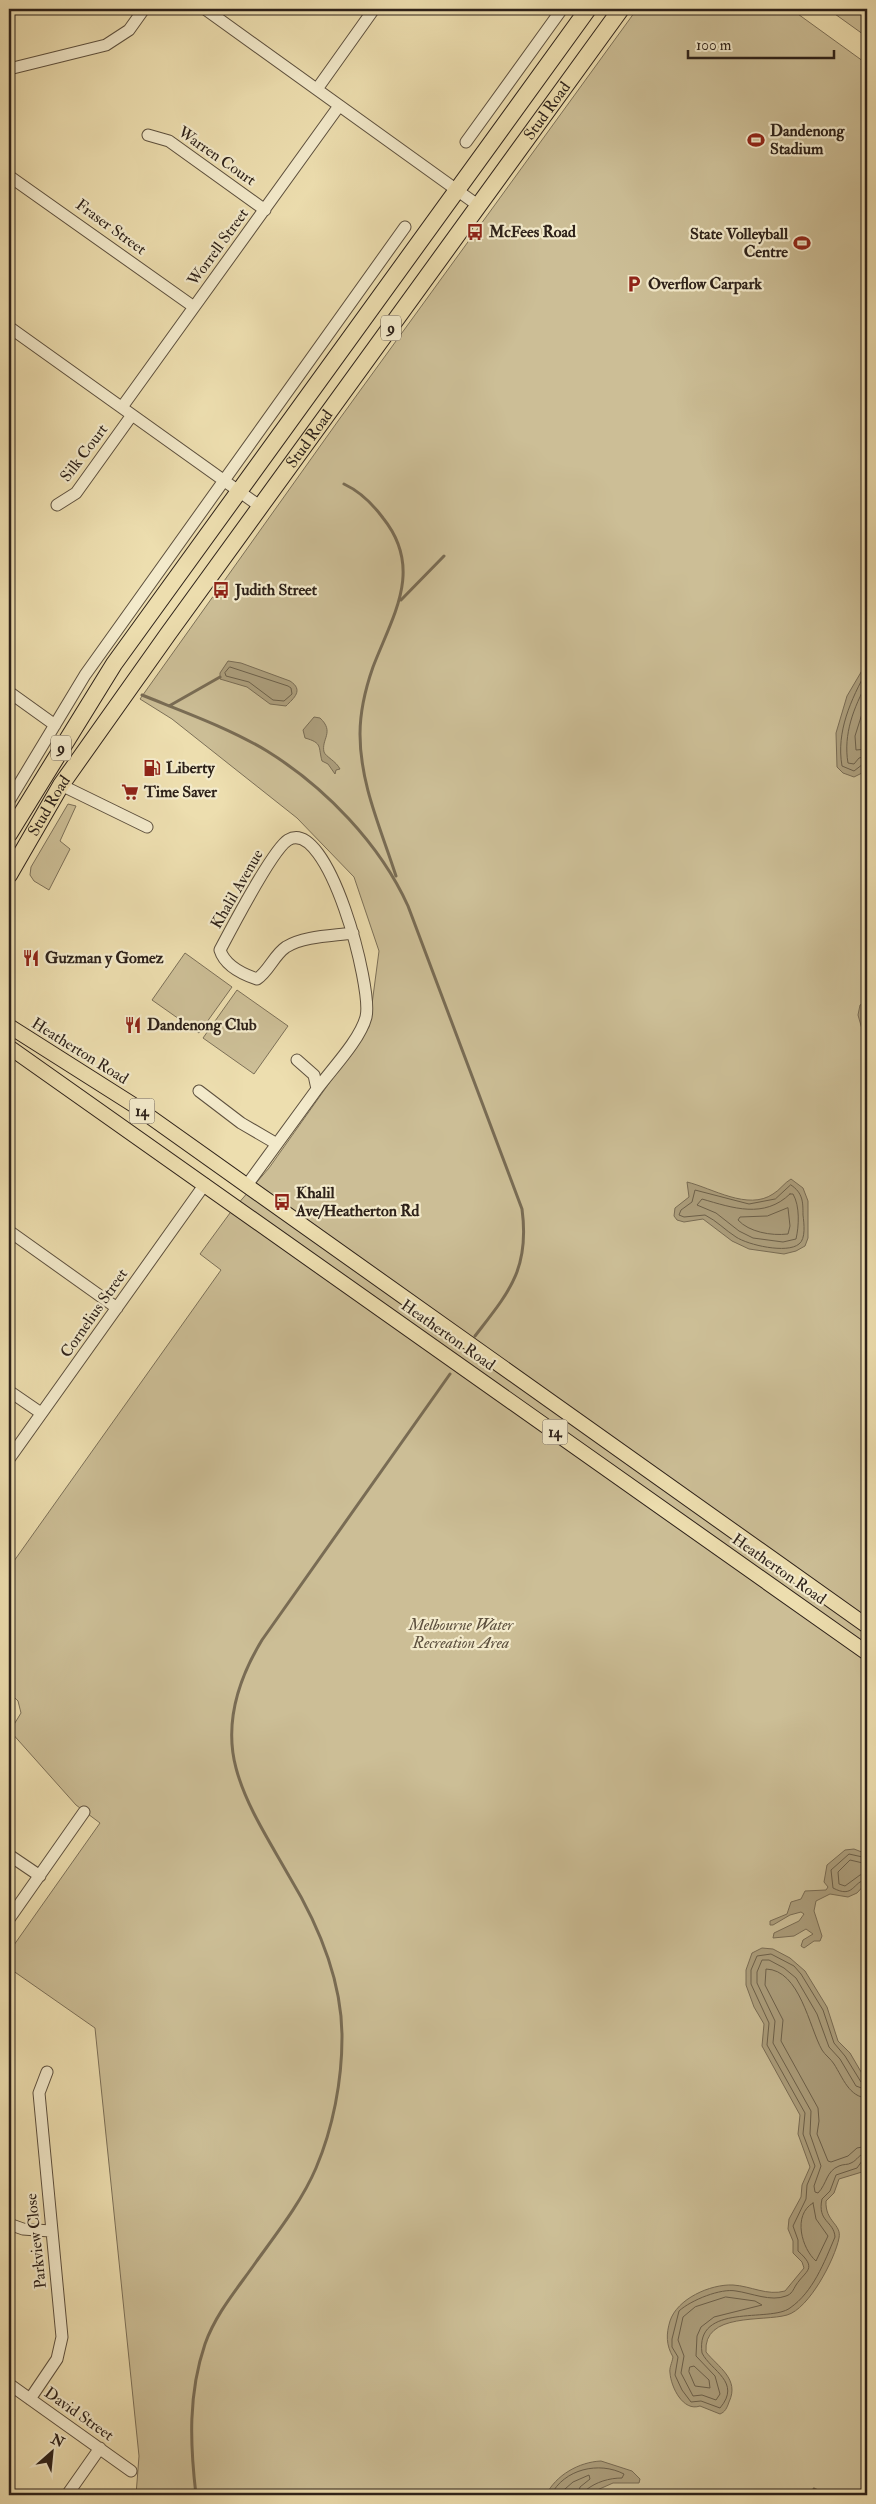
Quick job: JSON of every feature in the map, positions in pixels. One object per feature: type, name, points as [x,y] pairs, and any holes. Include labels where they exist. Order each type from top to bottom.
[{"type":"highway","name":"Stud Road","points":[[9,834],[114,664],[588,9]]},
{"type":"highway","name":"Stud Road","points":[[9,875],[61,785],[621,9]]},
{"type":"main road","name":"Heatherton Road","points":[[9,1026],[132,1104],[867,1626]]},
{"type":"main road","name":"Heatherton Road","points":[[9,1047],[867,1653]]},
{"type":"main road","points":[[205,1184],[218,1165]]},
{"type":"main road","points":[[233,1204],[247,1186]]},
{"type":"street","points":[[9,69],[106,45],[129,30],[144,9]]},
{"type":"street","points":[[205,9],[480,206]]},
{"type":"street","points":[[317,89],[374,9]]},
{"type":"street","points":[[466,142],[562,9]]},
{"type":"street","name":"Worrell Street","points":[[122,407],[339,106]]},
{"type":"street","name":"Warren Court","points":[[148,135],[169,140],[265,210]]},
{"type":"street","name":"Fraser Street","points":[[9,176],[194,307]]},
{"type":"street","points":[[9,801],[85,675],[406,228]]},
{"type":"street","points":[[9,326],[261,507]]},
{"type":"street","name":"Silk Court","points":[[57,505],[76,493],[132,415]]},
{"type":"street","points":[[9,692],[55,725]]},
{"type":"street","points":[[61,785],[147,827]]},
{"type":"street","name":"Khalil Avenue","points":[[247,1186],[361,1030],[366,1016],[364,974],[353,933],[327,867],[313,847],[305,840],[296,838],[287,840],[274,856],[220,950],[222,958],[234,968],[256,979],[265,974],[277,956],[287,947],[306,940],[353,933]]},
{"type":"street","points":[[297,1060],[314,1075],[317,1089]]},
{"type":"street","points":[[198,1091],[241,1123],[277,1144]]},
{"type":"street","name":"Cornelius Street","points":[[9,1459],[205,1184]]},
{"type":"street","points":[[9,1231],[117,1308]]},
{"type":"street","points":[[9,1391],[41,1413]]},
{"type":"street","points":[[9,1919],[84,1812]]},
{"type":"street","points":[[9,1855],[40,1876]]},
{"type":"street","name":"Parkview Close","points":[[30,2399],[53,2366],[62,2346],[61,2316],[50,2231],[39,2094],[47,2072]]},
{"type":"street","points":[[9,2224],[23,2229],[50,2231]]},
{"type":"street","name":"David Street","points":[[9,2384],[131,2470]]},
{"type":"street","points":[[67,2495],[100,2448]]},
{"type":"green space","name":"Melbourne Water Recreation Area","points":[[637,9],[791,9],[867,64],[867,2495],[136,2495],[139,2456],[95,2028],[9,1968],[9,1952],[100,1823],[76,1805],[10,1731],[21,1713],[18,1701],[9,1692],[9,1568],[221,1270],[200,1254],[230,1213],[269,1168],[369,1027],[379,951],[354,877],[297,818],[172,719],[140,699],[338,421]]},
{"type":"green space","points":[[828,9],[867,9],[867,37]]},
{"type":"green space","points":[[68,804],[76,806],[60,841],[70,849],[49,890],[34,881],[30,875],[31,867]]},
{"type":"green space","points":[[185,953],[232,987],[199,1033],[152,1000]]},
{"type":"green space","points":[[237,990],[288,1026],[254,1074],[203,1038]]},
{"type":"water","points":[[228,661],[241,663],[290,681],[296,688],[296,694],[286,706],[270,704],[247,687],[220,679],[220,673]]},
{"type":"water","points":[[867,662],[867,764],[862,773],[854,777],[843,773],[837,767],[836,733],[847,696]]},
{"type":"water","points":[[314,717],[320,718],[327,727],[324,752],[340,769],[336,770],[335,774],[328,764],[322,761],[319,746],[305,738],[303,730]]},
{"type":"water","points":[[865,1002],[867,1003],[867,1047],[858,1015],[860,1005]]},
{"type":"water","points":[[791,1179],[803,1188],[808,1201],[808,1238],[805,1246],[796,1251],[784,1254],[749,1249],[732,1241],[703,1219],[684,1222],[677,1220],[674,1216],[675,1208],[689,1197],[687,1182],[730,1197],[753,1200],[763,1199],[773,1194]]},
{"type":"water","points":[[854,1849],[867,1854],[867,1882],[857,1893],[848,1897],[830,1894],[816,1901],[814,1911],[822,1936],[820,1941],[814,1941],[804,1948],[801,1946],[803,1940],[813,1934],[806,1929],[794,1936],[773,1938],[774,1933],[799,1921],[804,1914],[801,1912],[790,1915],[773,1925],[770,1925],[770,1921],[787,1914],[791,1902],[801,1899],[805,1891],[826,1890],[828,1887],[824,1882],[827,1865],[845,1850]]},
{"type":"water","points":[[762,1948],[773,1949],[790,1958],[805,1971],[827,2007],[838,2041],[850,2053],[867,2082],[867,2156],[862,2172],[839,2179],[834,2193],[826,2201],[828,2214],[838,2229],[839,2238],[827,2270],[812,2294],[795,2311],[787,2315],[736,2321],[714,2330],[708,2339],[706,2352],[726,2374],[732,2387],[732,2394],[725,2411],[720,2414],[700,2406],[688,2405],[683,2402],[675,2391],[670,2371],[673,2357],[667,2339],[670,2321],[674,2313],[696,2294],[724,2285],[740,2286],[765,2292],[785,2291],[804,2268],[802,2262],[793,2253],[793,2241],[788,2229],[789,2219],[801,2197],[802,2185],[810,2167],[798,2134],[800,2115],[762,2046],[764,2024],[754,2007],[746,1985],[746,1970],[752,1953]]},
{"type":"water","points":[[601,2461],[632,2471],[640,2479],[639,2483],[613,2483],[586,2495],[546,2495],[556,2481],[569,2471],[585,2464]]},
{"type":"waterway","points":[[344,484],[361,494],[379,513],[395,537],[402,555],[403,574],[401,592],[368,683],[360,726],[361,753],[367,789],[396,876]]},
{"type":"waterway","points":[[401,600],[444,556]]},
{"type":"waterway","points":[[169,706],[220,677]]},
{"type":"waterway","points":[[142,695],[237,735],[289,765],[330,800],[366,839],[396,883],[408,906],[522,1209],[524,1230],[520,1264],[507,1292],[475,1336]]},
{"type":"waterway","points":[[196,2495],[192,2457],[193,2400],[199,2363],[205,2344],[221,2311],[289,2216],[304,2193],[316,2168],[332,2121],[342,2054],[341,2016],[338,1995],[319,1933],[300,1894],[252,1810],[240,1782],[233,1751],[232,1734],[236,1701],[247,1670],[262,1640],[450,1374]]},
{"type":"waterway","points":[[813,2495],[814,2489],[827,2495]]},
{"type":"place","name":"Dandenong Stadium","points":[[756,140]]},
{"type":"place","name":"McFees Road","points":[[475,232]]},
{"type":"place","name":"State Volleyball Centre","points":[[802,243]]},
{"type":"place","name":"Overflow Carpark","points":[[634,284]]},
{"type":"place","name":"Judith Street","points":[[221,590]]},
{"type":"place","name":"Liberty","points":[[152,768]]},
{"type":"place","name":"Time Saver","points":[[130,792]]},
{"type":"place","name":"Guzman y Gomez","points":[[31,958]]},
{"type":"place","name":"Dandenong Club","points":[[133,1025]]},
{"type":"place","name":"Khalil Ave/Heatherton Rd","points":[[282,1202]]}]
